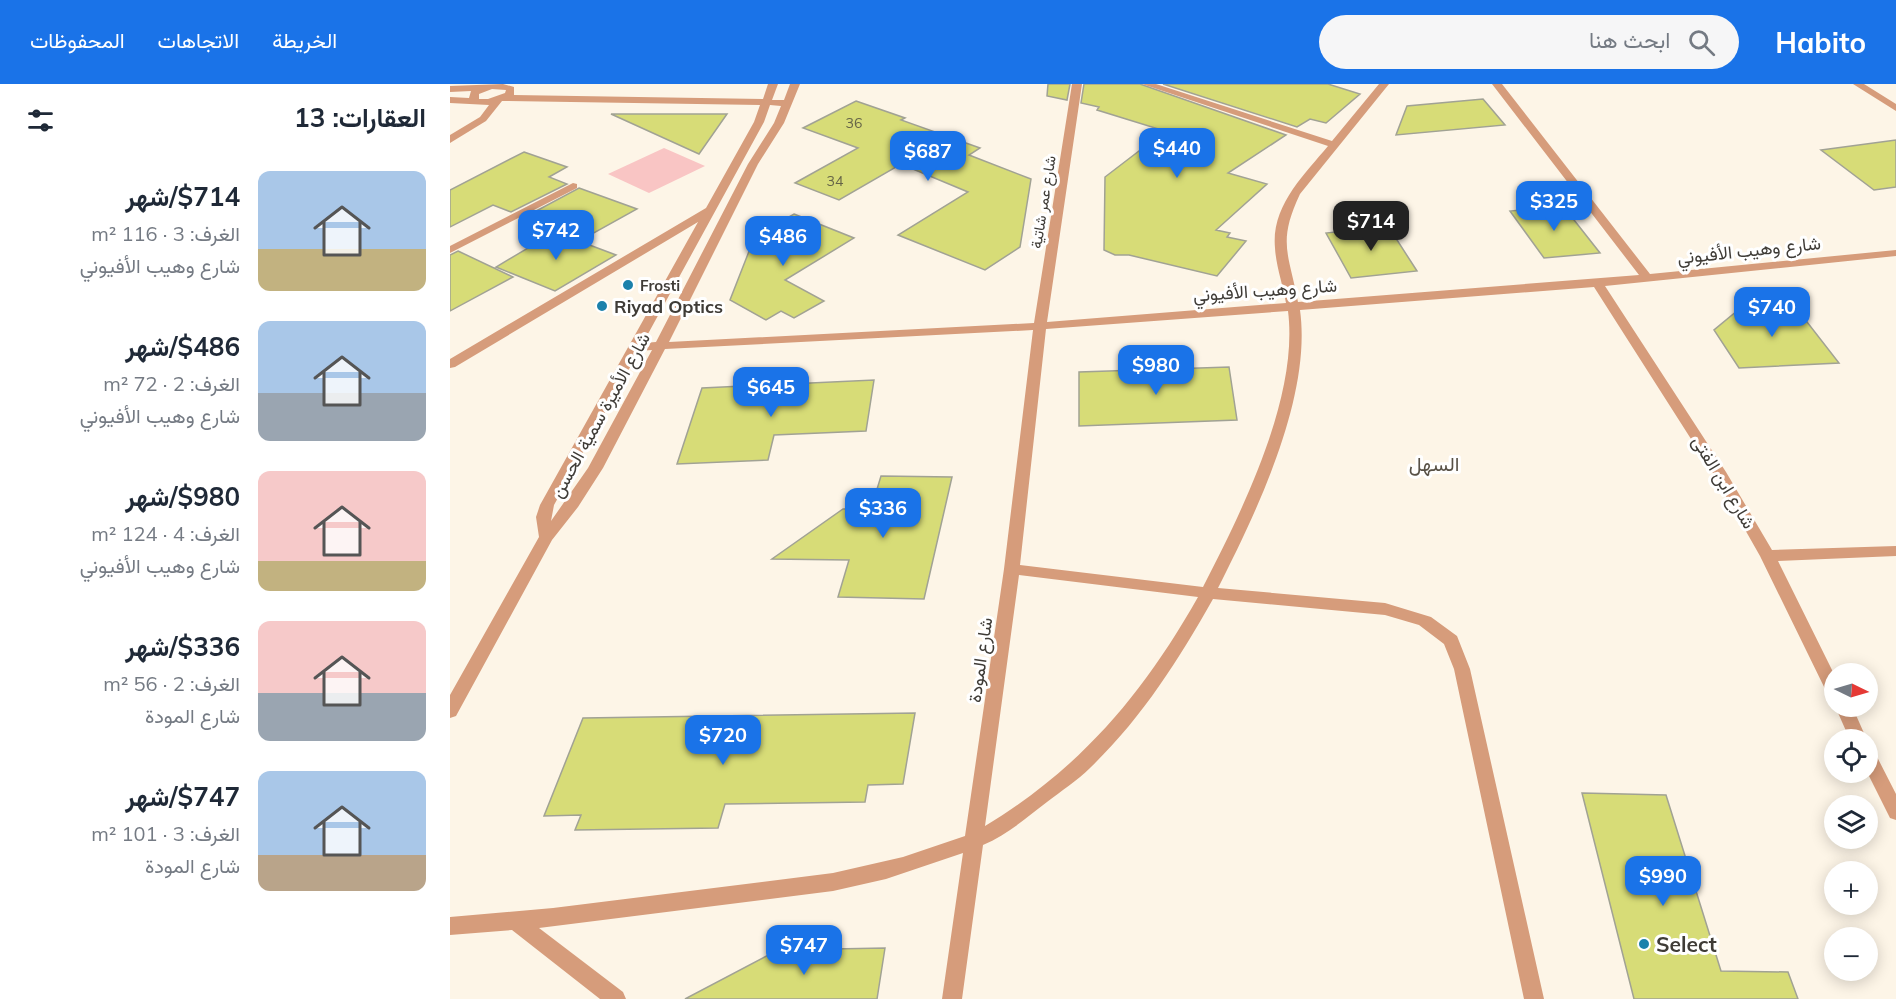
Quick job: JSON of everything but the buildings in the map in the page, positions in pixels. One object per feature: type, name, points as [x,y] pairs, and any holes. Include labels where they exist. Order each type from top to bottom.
[{"type":"street","name":"شارع عمر شاتية","points":[[1040,326],[1077,84]]},
{"type":"street","points":[[1147,84],[1335,145]]},
{"type":"street","points":[[450,926],[516,922],[835,882],[903,864],[974,841],[1013,818],[1083,764],[1127,716],[1175,652],[1208,593],[1254,495],[1284,407],[1296,349],[1293,305],[1278,248],[1285,212],[1295,193],[1384,84]]},
{"type":"street","points":[[1497,84],[1648,279]]},
{"type":"street","points":[[1858,84],[1896,108]]},
{"type":"street","points":[[454,137],[472,107],[474,93],[492,86]]},
{"type":"street","points":[[450,89],[492,86],[511,89],[792,94]]},
{"type":"street","points":[[454,137],[485,118],[500,99],[511,92],[511,89]]},
{"type":"street","points":[[450,100],[472,107],[500,99],[769,93]]},
{"type":"street","name":"شارع الأميرة سمية الحسن","points":[[546,537],[543,517],[547,505],[759,122],[769,93]]},
{"type":"street","name":"شارع الأميرة سمية الحسن","points":[[450,711],[546,537],[567,514],[582,491],[661,346],[744,182],[779,123],[792,94]]},
{"type":"street","points":[[450,250],[573,186]]},
{"type":"street","points":[[450,364],[710,210]]},
{"type":"street","name":"شارع وهيب الأفيوني","points":[[636,347],[1040,326],[1293,305],[1597,284],[1896,253]]},
{"type":"street","name":"شارع ابن الفتى","points":[[1597,284],[1708,455],[1768,556],[1824,670]]},
{"type":"street","name":"شارع المودة","points":[[952,999],[1012,568],[1040,326]]},
{"type":"street","points":[[1768,556],[1896,551]]},
{"type":"street","points":[[1012,568],[1208,593],[1385,609],[1425,621],[1451,640],[1462,669],[1534,999]]},
{"type":"street","points":[[1878,776],[1896,812]]},
{"type":"street","points":[[516,922],[616,999]]},
{"type":"shaded area","points":[[664,148],[705,166],[649,193],[608,174]]},
{"type":"place","name":"Frosti","points":[[628,285]]},
{"type":"place","name":"Riyad Optics","points":[[602,306]]},
{"type":"place","name":"Select","points":[[1644,944]]},
{"type":"district","name":"السهل","points":[[1434,463]]}]
